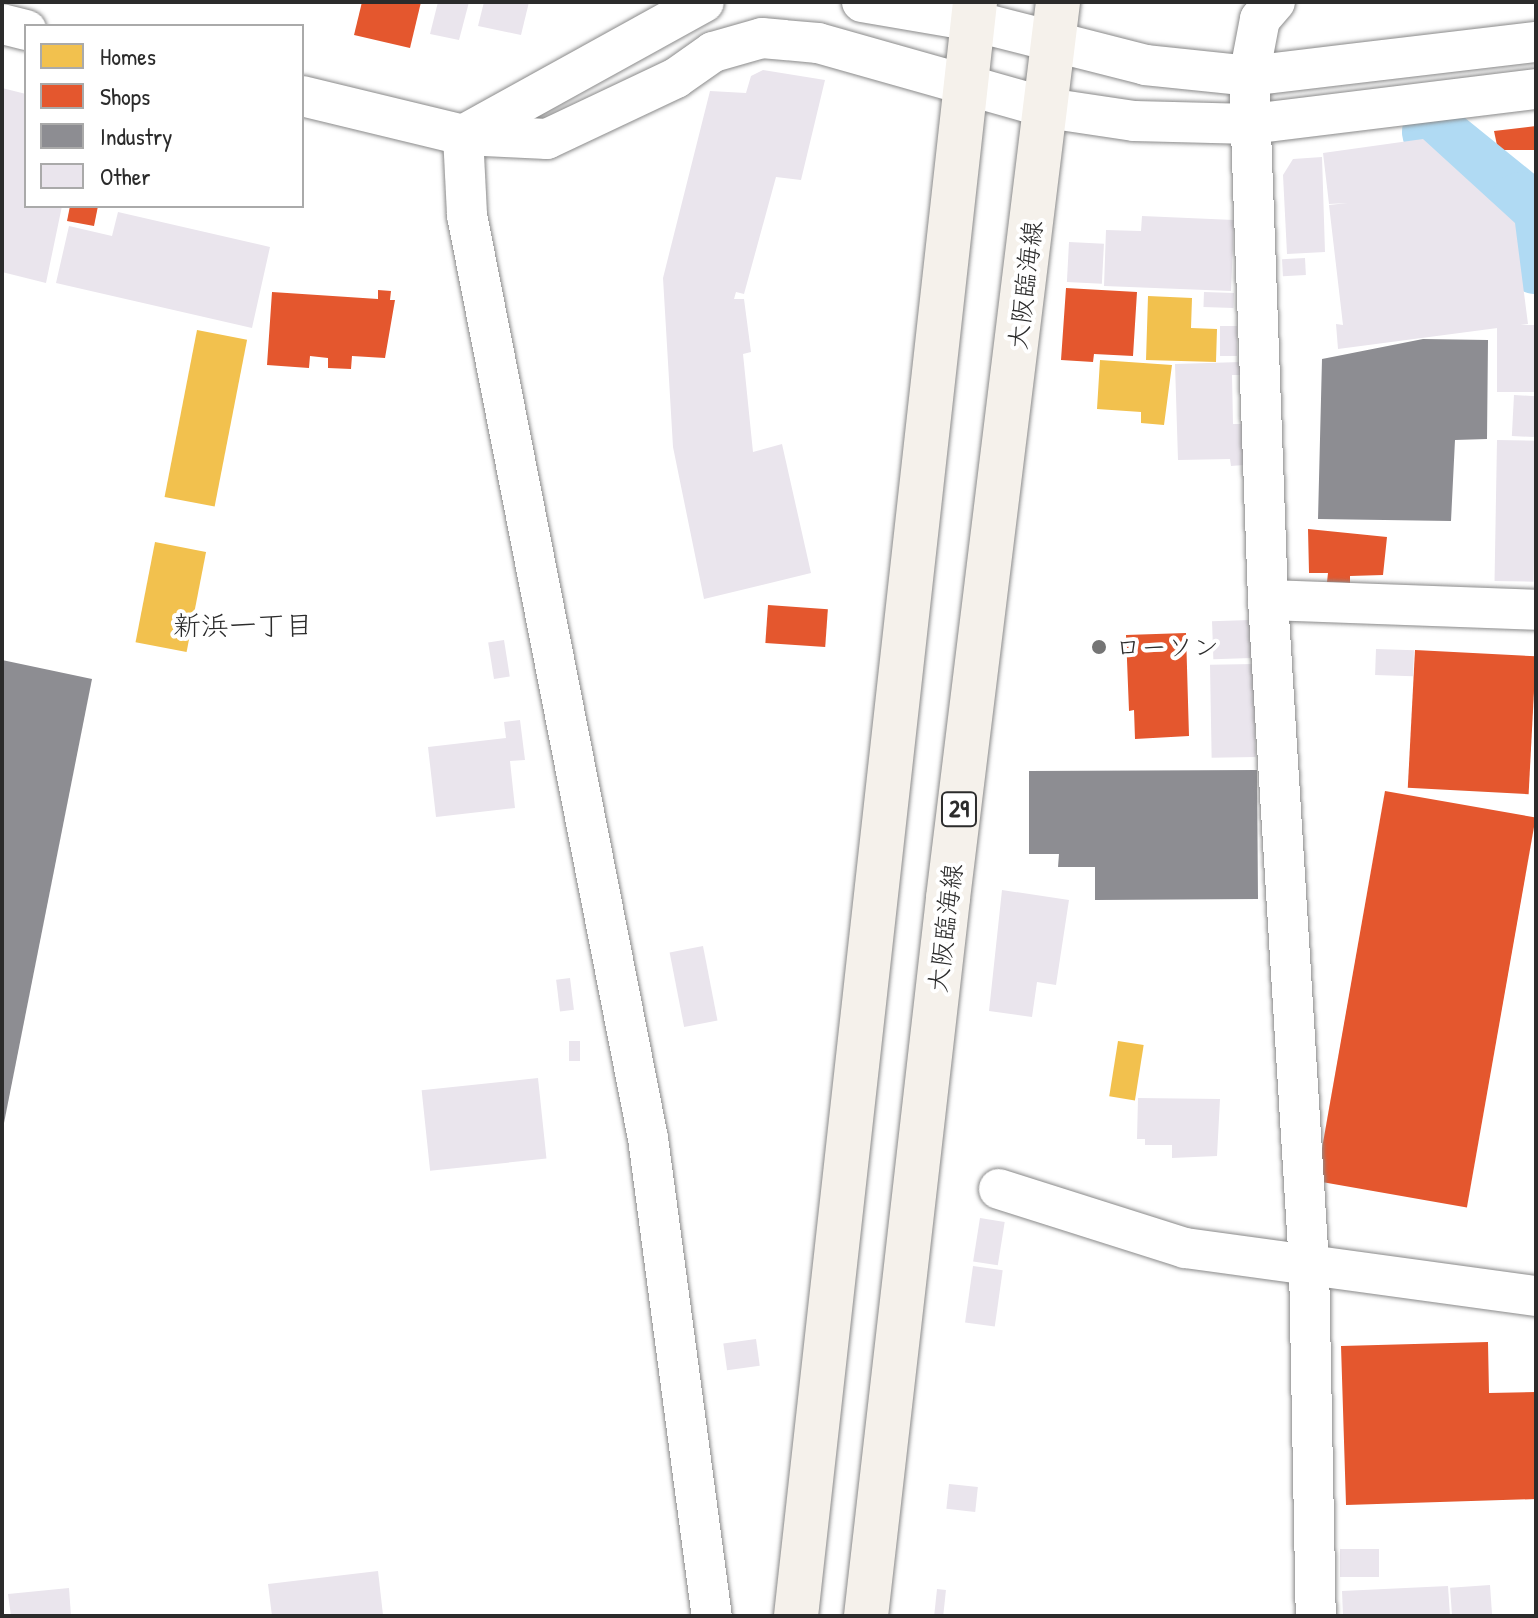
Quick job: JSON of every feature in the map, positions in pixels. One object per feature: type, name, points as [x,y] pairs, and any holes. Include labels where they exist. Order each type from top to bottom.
[{"type":"main road","points":[[796,1616],[974,11]]},
{"type":"main road","name":"大阪臨海線","points":[[866,1616],[948,898],[1056,23]]},
{"type":"street","points":[[463,135],[704,2]]},
{"type":"street","points":[[862,2],[974,11],[1056,23],[1145,65],[1249,76],[1536,42]]},
{"type":"street","points":[[1275,2],[1260,19],[1249,76],[1268,600],[1309,1264],[1316,1616]]},
{"type":"street","points":[[2,24],[24,30]]},
{"type":"street","points":[[304,96],[463,135],[547,139],[676,78],[713,52],[762,38],[818,43],[966,82],[1047,108],[1134,121],[1251,124],[1536,89]]},
{"type":"street","points":[[1402,60],[1407,105]]},
{"type":"street","points":[[463,135],[467,215],[648,1138],[688,1461],[712,1616]]},
{"type":"street","points":[[1268,600],[1536,610]]},
{"type":"street","points":[[999,1189],[1185,1248],[1536,1296]]},
{"type":"building: Homes","points":[[1148,296],[1192,298],[1191,328],[1217,329],[1216,362],[1146,360]]},
{"type":"building: Homes","points":[[197,330],[247,340],[215,507],[165,497]]},
{"type":"building: Homes","points":[[1100,360],[1172,365],[1164,425],[1141,423],[1141,412],[1097,409]]},
{"type":"building: Homes","points":[[155,542],[206,552],[187,652],[136,642]]},
{"type":"building: Homes","points":[[1118,1041],[1144,1045],[1135,1100],[1109,1096]]},
{"type":"building: Shops","points":[[362,2],[421,2],[410,48],[354,35]]},
{"type":"building: Shops","points":[[1536,126],[1536,150],[1498,150],[1494,131]]},
{"type":"building: Shops","points":[[70,208],[98,208],[94,226],[67,221]]},
{"type":"building: Shops","points":[[1066,288],[1137,292],[1133,356],[1094,354],[1093,362],[1061,360]]},
{"type":"building: Shops","points":[[378,290],[391,291],[390,300],[395,300],[385,358],[352,356],[351,369],[328,368],[328,358],[310,356],[309,368],[267,365],[272,292],[378,299]]},
{"type":"building: Shops","points":[[1308,529],[1387,537],[1383,575],[1350,576],[1350,583],[1327,582],[1328,573],[1309,573]]},
{"type":"building: Shops","points":[[768,605],[828,609],[825,647],[765,643]]},
{"type":"building: Shops","points":[[1186,633],[1189,736],[1135,739],[1134,710],[1129,711],[1126,635]]},
{"type":"building: Shops","points":[[1415,650],[1536,656],[1529,794],[1408,788]]},
{"type":"building: Shops","points":[[1385,791],[1536,818],[1467,1208],[1316,1181]]},
{"type":"building: Shops","points":[[1488,1342],[1489,1393],[1536,1392],[1536,1499],[1346,1505],[1341,1346]]},
{"type":"building: Industry","points":[[1423,339],[1488,340],[1487,439],[1455,440],[1451,521],[1318,519],[1322,359]]},
{"type":"building: Industry","points":[[2,660],[92,679],[3,1128],[2,1128]]},
{"type":"building: Industry","points":[[1257,770],[1258,899],[1095,900],[1095,867],[1058,867],[1059,854],[1029,854],[1029,771]]},
{"type":"building: Other","points":[[438,2],[469,2],[459,40],[430,34]]},
{"type":"building: Other","points":[[484,2],[529,2],[521,35],[478,26]]},
{"type":"building: Other","points":[[763,70],[825,80],[801,180],[776,177],[744,294],[736,292],[734,299],[744,299],[751,352],[743,354],[753,452],[782,444],[811,573],[704,599],[673,447],[663,278],[710,91],[746,93],[751,76]]},
{"type":"building: Other","points":[[2,88],[24,94],[24,208],[62,208],[46,283],[2,272]]},
{"type":"building: Other","points":[[1423,139],[1515,223],[1528,324],[1338,349],[1336,324],[1343,325],[1329,205],[1348,203],[1329,204],[1323,153]]},
{"type":"building: Other","points":[[1322,157],[1325,252],[1287,254],[1283,175],[1293,159]]},
{"type":"building: Other","points":[[118,212],[270,247],[252,328],[56,283],[69,226],[112,236]]},
{"type":"building: Other","points":[[1142,216],[1234,220],[1231,291],[1104,286],[1106,230],[1141,231]]},
{"type":"building: Other","points":[[1069,242],[1104,244],[1102,284],[1067,282]]},
{"type":"building: Other","points":[[1305,258],[1306,275],[1283,276],[1282,259]]},
{"type":"building: Other","points":[[1204,292],[1234,293],[1233,308],[1203,307]]},
{"type":"building: Other","points":[[1497,325],[1536,325],[1536,392],[1497,392]]},
{"type":"building: Other","points":[[1220,326],[1237,326],[1237,356],[1220,356]]},
{"type":"building: Other","points":[[1241,362],[1241,375],[1232,375],[1233,424],[1243,424],[1244,465],[1231,466],[1230,459],[1178,460],[1175,364]]},
{"type":"building: Other","points":[[1514,395],[1536,396],[1534,437],[1512,436]]},
{"type":"building: Other","points":[[1497,440],[1536,441],[1534,582],[1495,581]]},
{"type":"building: Other","points":[[1250,620],[1251,658],[1213,659],[1212,621]]},
{"type":"building: Other","points":[[504,640],[510,677],[494,679],[488,643]]},
{"type":"building: Other","points":[[1376,649],[1414,650],[1413,676],[1375,675]]},
{"type":"building: Other","points":[[1254,664],[1256,757],[1212,758],[1210,665]]},
{"type":"building: Other","points":[[520,720],[525,760],[510,761],[515,808],[436,817],[428,747],[506,738],[504,722]]},
{"type":"building: Other","points":[[1002,890],[1069,900],[1056,985],[1037,982],[1032,1017],[989,1011]]},
{"type":"building: Other","points":[[703,946],[718,1021],[684,1027],[670,952]]},
{"type":"building: Other","points":[[570,978],[574,1010],[560,1011],[556,980]]},
{"type":"building: Other","points":[[569,1041],[580,1041],[580,1061],[569,1061]]},
{"type":"building: Other","points":[[538,1078],[546,1159],[430,1171],[422,1090]]},
{"type":"building: Other","points":[[1138,1098],[1220,1099],[1217,1156],[1172,1158],[1172,1145],[1145,1145],[1145,1139],[1137,1139]]},
{"type":"building: Other","points":[[980,1218],[1005,1222],[998,1265],[973,1261]]},
{"type":"building: Other","points":[[973,1266],[1003,1270],[995,1327],[965,1322]]},
{"type":"building: Other","points":[[756,1339],[760,1366],[727,1370],[723,1344]]},
{"type":"building: Other","points":[[949,1484],[978,1487],[975,1512],[946,1509]]},
{"type":"building: Other","points":[[1340,1549],[1379,1549],[1379,1577],[1340,1577]]},
{"type":"building: Other","points":[[378,1571],[383,1615],[272,1616],[268,1584]]},
{"type":"building: Other","points":[[1490,1585],[1492,1616],[1452,1616],[1450,1588]]},
{"type":"building: Other","points":[[1448,1586],[1450,1616],[1343,1616],[1342,1591]]},
{"type":"building: Other","points":[[69,1588],[71,1616],[11,1616],[8,1594]]},
{"type":"building: Other","points":[[937,1589],[946,1590],[943,1616],[934,1616]]},
{"type":"waterway","points":[[1433,132],[1521,203],[1536,263]]},
{"type":"place","name":"ローソン","points":[[1099,647]]},
{"type":"district","name":"新浜一丁目","points":[[243,625]]}]
